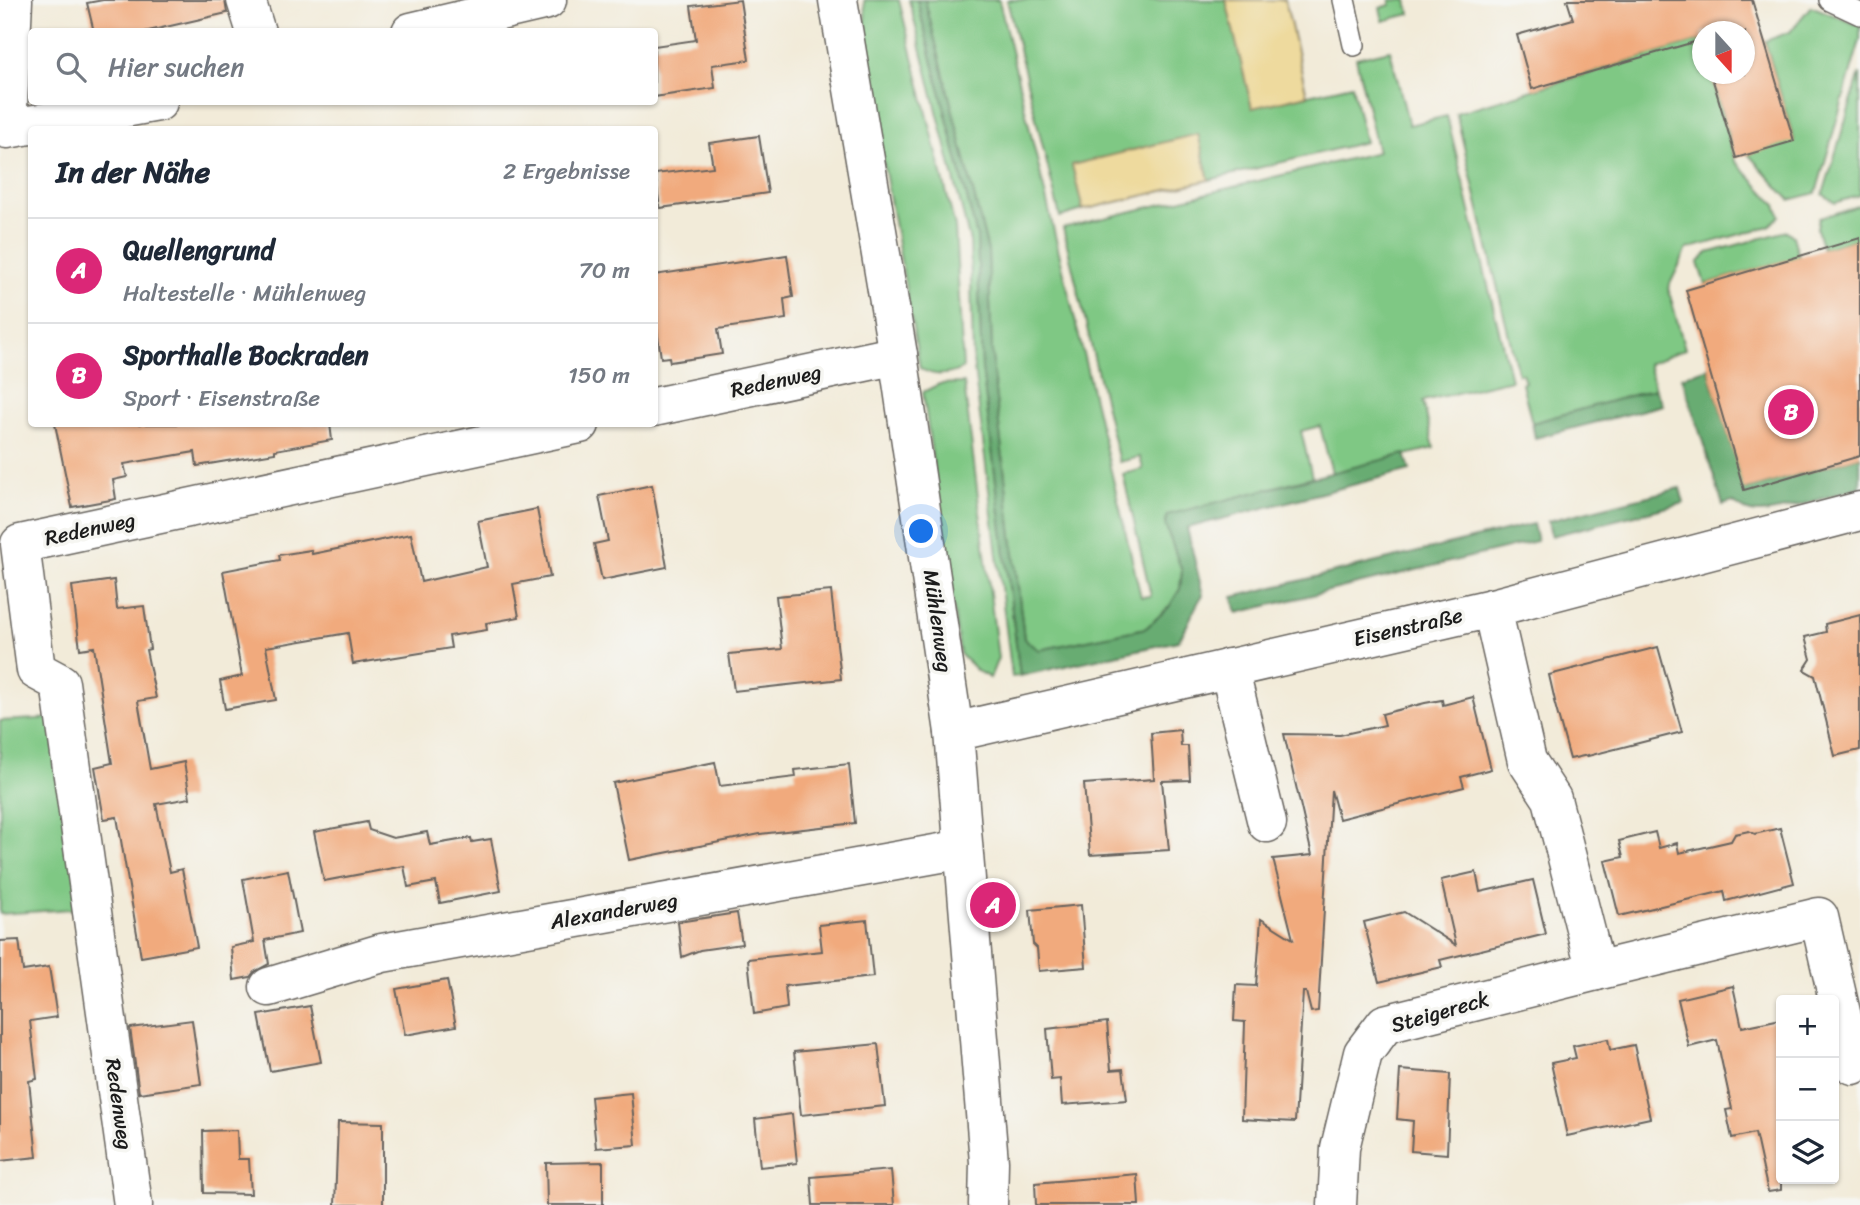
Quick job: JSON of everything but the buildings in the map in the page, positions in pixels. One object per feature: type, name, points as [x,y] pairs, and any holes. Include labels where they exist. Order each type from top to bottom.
[{"type":"street","points":[[13,0],[7,129],[141,105]]},
{"type":"street","points":[[246,0],[255,28]]},
{"type":"street","points":[[428,28],[547,0]]},
{"type":"street","name":"Mühlenweg","points":[[838,0],[898,355],[954,732],[989,1162],[988,1205]]},
{"type":"street","name":"Redenweg","points":[[658,406],[898,355]]},
{"type":"street","name":"Redenweg","points":[[133,1205],[60,683],[36,670],[20,544],[566,427]]},
{"type":"street","name":"Eisenstraße","points":[[954,732],[1492,608],[1860,511]]},
{"type":"street","points":[[1492,608],[1527,761],[1552,799],[1596,971]]},
{"type":"street","points":[[1229,668],[1267,823]]},
{"type":"street","name":"Alexanderweg","points":[[269,986],[382,953],[963,849]]},
{"type":"street","name":"Steigereck","points":[[1337,1205],[1340,1148],[1363,1054],[1385,1024],[1819,917],[1853,1065]]},
{"type":"lane","points":[[1344,0],[1354,45]]},
{"type":"lane","points":[[1830,0],[1860,14]]},
{"type":"green space","points":[[864,0],[899,0],[955,227],[963,368],[952,373],[936,374],[920,368],[878,132]]},
{"type":"green space","points":[[909,0],[917,0],[977,237],[982,368],[1020,676],[1012,677],[973,360],[970,242]]},
{"type":"green space","points":[[917,0],[925,0],[988,251],[993,373],[1024,639],[1039,650],[1146,628],[1169,607],[1180,589],[1182,571],[1165,524],[1167,515],[1405,454],[1410,470],[1187,528],[1203,595],[1178,641],[1020,676],[982,368],[977,237]]},
{"type":"green space","points":[[925,0],[999,0],[1141,597],[1151,596],[1123,474],[1143,469],[1140,457],[1119,462],[1063,228],[1378,152],[1356,58],[1390,50],[1409,125],[1447,116],[1511,380],[1423,401],[1434,448],[1332,473],[1320,426],[1301,431],[1312,477],[1167,516],[1165,524],[1182,571],[1180,589],[1169,607],[1146,628],[1039,650],[1024,639],[993,373],[988,251]]},
{"type":"green space","points":[[1007,0],[1226,0],[1252,108],[1352,85],[1365,142],[1209,180],[1198,134],[1072,165],[1083,210],[1060,217]]},
{"type":"green space","points":[[1390,0],[1407,0],[1410,14],[1383,21],[1380,8],[1390,5]]},
{"type":"green space","points":[[1811,6],[1860,26],[1860,40],[1816,193],[1790,200],[1748,154],[1794,140],[1765,41],[1790,32]]},
{"type":"green space","points":[[1692,43],[1692,84],[1714,84],[1735,161],[1776,205],[1780,216],[1769,226],[1687,249],[1668,288],[1685,349],[1648,364],[1655,389],[1532,423],[1522,383],[1525,382],[1522,373],[1518,374],[1456,113]]},
{"type":"green space","points":[[1860,73],[1860,195],[1835,203],[1823,194]]},
{"type":"green space","points":[[1860,205],[1860,238],[1823,249],[1817,229],[1819,218]]},
{"type":"green space","points":[[1787,231],[1793,236],[1799,257],[1705,284],[1698,263],[1708,253]]},
{"type":"green space","points":[[1708,368],[1745,490],[1860,456],[1860,487],[1768,512],[1751,512],[1733,502],[1723,505],[1682,377]]},
{"type":"green space","points":[[964,383],[998,658],[990,678],[977,671],[960,654],[923,392],[939,384]]},
{"type":"green space","points":[[1655,389],[1663,405],[1535,438],[1532,423]]},
{"type":"green space","points":[[1680,488],[1684,503],[1551,536],[1548,521]]},
{"type":"green space","points":[[1533,524],[1537,541],[1237,613],[1233,597]]},
{"type":"green space","points":[[54,718],[85,908],[0,914],[0,721]]},
{"type":"sand","points":[[1226,0],[1285,0],[1307,95],[1252,108]]},
{"type":"sand","points":[[1198,134],[1209,180],[1083,210],[1072,165]]},
{"type":"place","name":"Sporthalle Bockraden","points":[[1791,412]]},
{"type":"place","name":"Quellengrund","points":[[993,905]]}]
